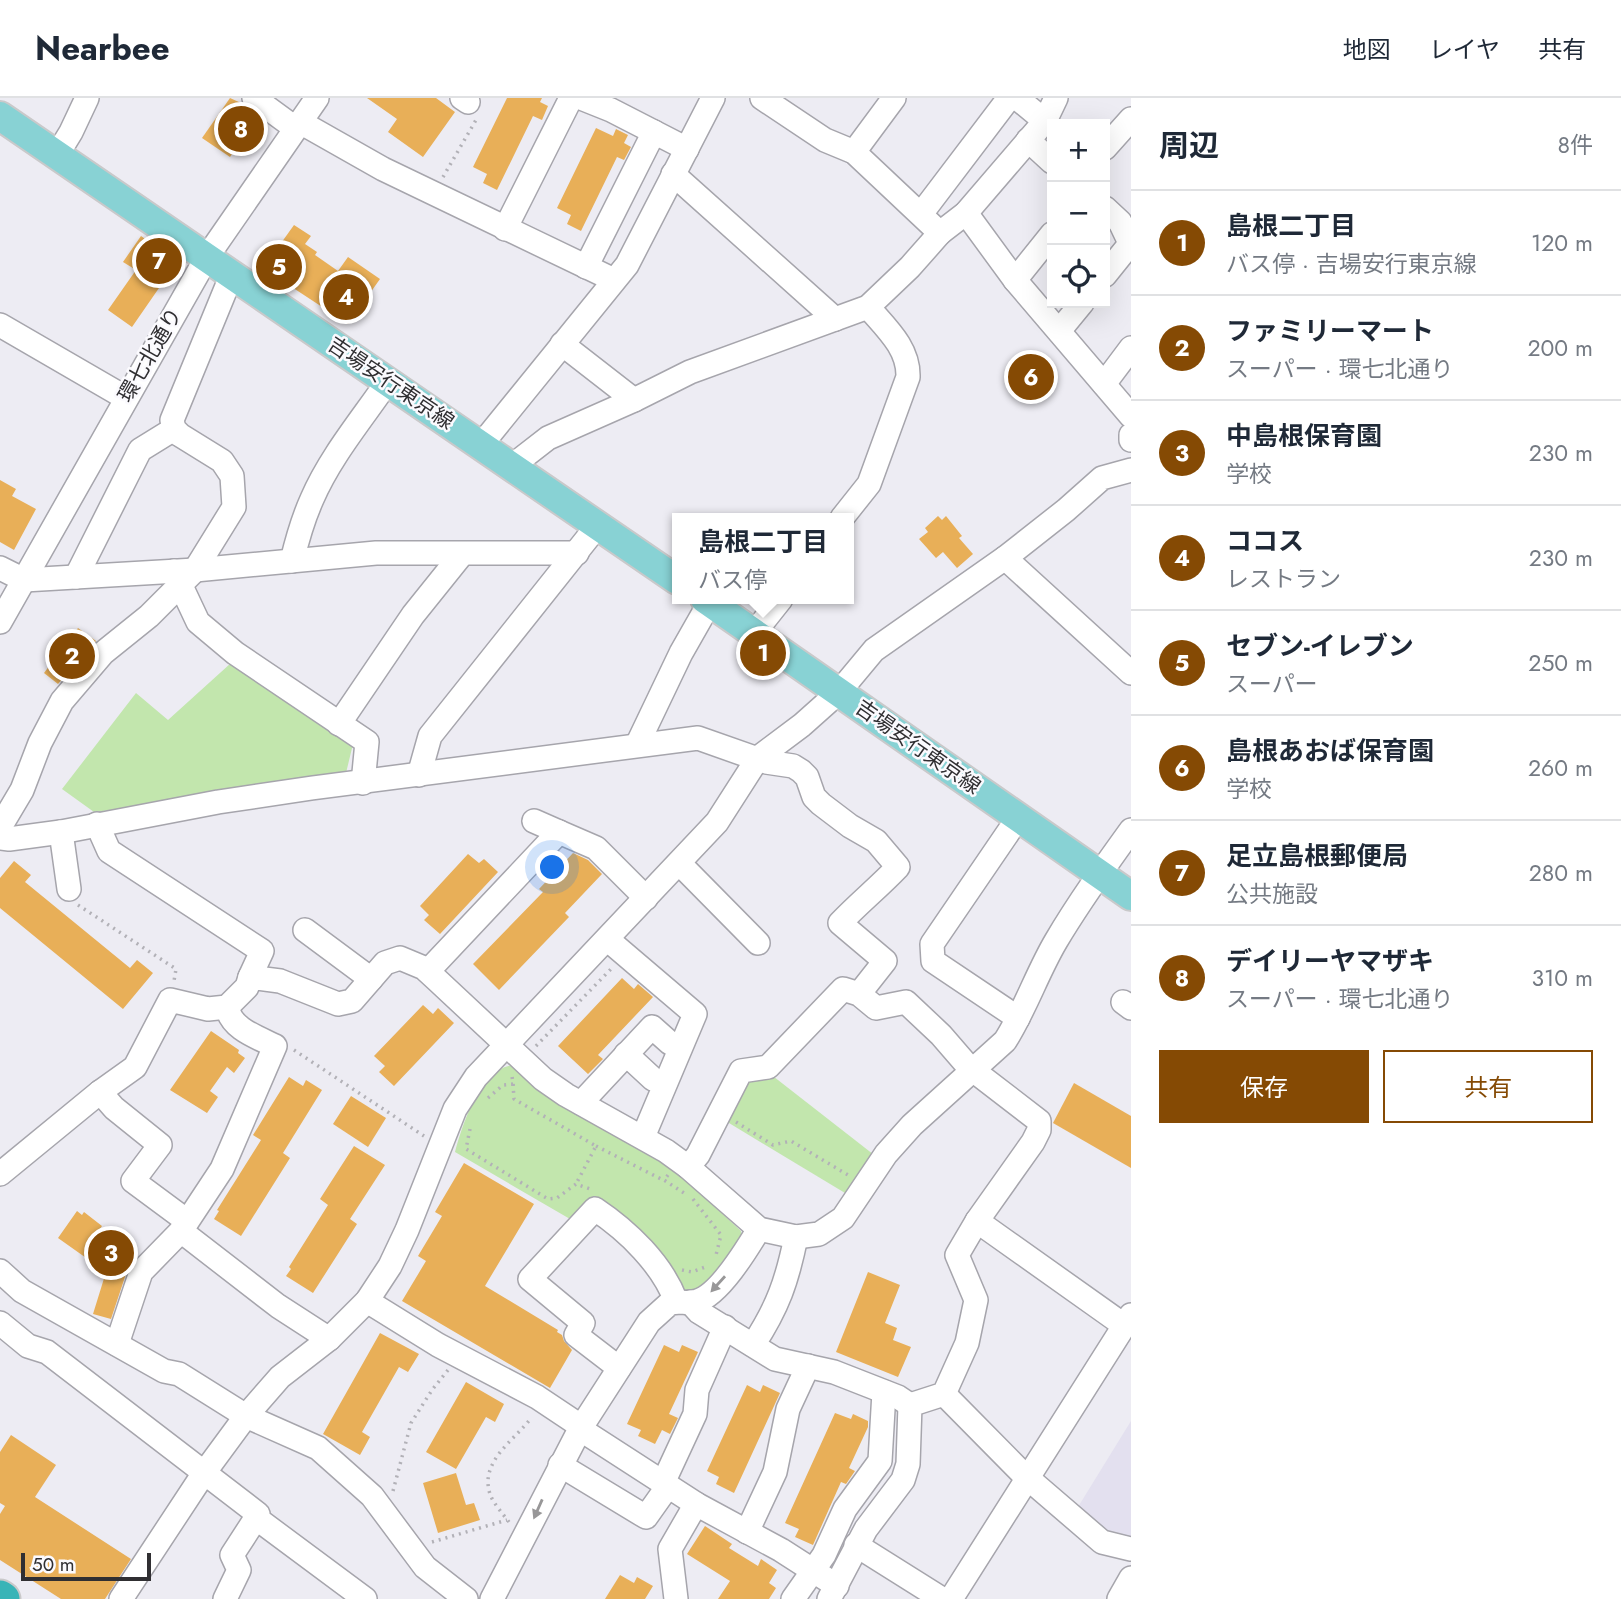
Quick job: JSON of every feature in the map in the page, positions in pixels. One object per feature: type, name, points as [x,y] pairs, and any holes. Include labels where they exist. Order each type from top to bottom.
[{"type":"main road","name":"吉場安行東京線","points":[[0,116],[672,577]]},
{"type":"main road","name":"吉場安行東京線","points":[[713,604],[1131,896]]},
{"type":"street","points":[[57,155],[87,98]]},
{"type":"street","points":[[254,98],[297,125],[383,169],[614,280]]},
{"type":"street","name":"環七北通り","points":[[0,622],[206,257],[317,98]]},
{"type":"street","points":[[505,229],[571,98]]},
{"type":"street","points":[[581,98],[614,104],[654,132],[687,149]]},
{"type":"street","points":[[481,445],[628,264],[713,98]]},
{"type":"street","points":[[762,98],[825,140],[855,152],[940,233]]},
{"type":"street","points":[[855,152],[894,98]]},
{"type":"street","points":[[920,214],[1009,98]]},
{"type":"street","points":[[1017,98],[1045,121]]},
{"type":"street","points":[[512,466],[548,438],[690,372],[868,307],[910,267],[940,233],[966,213],[1045,121],[1056,98]]},
{"type":"street","points":[[1110,142],[1131,118]]},
{"type":"street","points":[[586,267],[654,132]]},
{"type":"street","points":[[1028,140],[1047,157]]},
{"type":"street","points":[[673,174],[835,319]]},
{"type":"street","points":[[966,213],[1015,280],[1131,416]]},
{"type":"street","points":[[1110,213],[1120,222],[1131,245],[1110,269]]},
{"type":"street","points":[[1015,280],[1047,240]]},
{"type":"street","points":[[0,827],[22,790],[40,743],[62,701],[103,653],[149,615],[234,508],[233,476],[222,461],[180,435],[174,429],[172,420],[232,274]]},
{"type":"street","points":[[846,513],[869,484],[908,377],[908,367],[899,343],[868,307]]},
{"type":"street","points":[[1059,331],[1078,308]]},
{"type":"street","points":[[0,325],[126,398]]},
{"type":"street","points":[[562,344],[634,400]]},
{"type":"street","points":[[1104,384],[1131,348]]},
{"type":"street","points":[[292,561],[298,534],[312,498],[388,381]]},
{"type":"street","points":[[76,577],[140,450],[174,429]]},
{"type":"street","points":[[1131,435],[1131,440]]},
{"type":"street","points":[[121,1599],[204,1473],[246,1416],[280,1377],[329,1339],[367,1301],[390,1266],[455,1109],[476,1077],[717,822],[758,758],[802,725],[839,692],[874,650],[1005,558],[1102,478],[1131,470]]},
{"type":"street","points":[[419,775],[430,736],[598,526]]},
{"type":"street","points":[[0,568],[23,580],[183,575],[376,553],[577,554]]},
{"type":"street","points":[[339,724],[413,615],[462,554]]},
{"type":"street","points":[[1005,558],[1131,673]]},
{"type":"street","points":[[183,575],[198,622],[235,653],[367,742],[363,783]]},
{"type":"street","points":[[637,745],[705,604]]},
{"type":"street","points":[[754,633],[777,604]]},
{"type":"street","points":[[0,838],[61,832],[232,800],[698,738],[766,762],[793,766],[802,771],[814,797],[821,804],[849,826],[876,841],[898,867],[840,923],[885,961],[859,994]]},
{"type":"street","points":[[1018,818],[932,944],[931,956],[933,961],[1018,1018]]},
{"type":"street","points":[[534,821],[596,848],[646,898]]},
{"type":"street","points":[[0,1174],[100,1092],[135,1067],[170,1000],[208,1009],[228,1007],[247,987],[262,951],[109,851],[97,824]]},
{"type":"street","points":[[250,977],[280,981],[338,1004],[352,1001],[385,963],[400,958],[428,971],[543,1079],[643,1137],[688,1167],[759,1230],[796,1237],[819,1234],[843,1218],[886,1154],[912,1125],[1005,1041],[1055,942],[1131,830]]},
{"type":"street","points":[[61,832],[69,889]]},
{"type":"street","points":[[428,971],[559,832]]},
{"type":"street","points":[[679,863],[758,943]]},
{"type":"street","points":[[305,930],[371,979]]},
{"type":"street","points":[[607,939],[695,1014],[643,1137]]},
{"type":"street","points":[[619,1368],[576,1335],[583,1323],[530,1279],[595,1209],[620,1225],[683,1302],[775,1359],[834,1372],[910,1405],[944,1394],[967,1343],[976,1300],[957,1255],[977,1221],[1033,1142],[1040,1121],[974,1071],[942,1035],[906,1002],[876,1007],[859,994],[842,989],[768,1067],[741,1071],[698,1155],[688,1167]]},
{"type":"street","points":[[117,1344],[141,1272],[184,1226],[222,1169],[275,1046],[236,1025],[229,1017],[228,1007]]},
{"type":"street","points":[[581,1103],[652,1027],[670,1043]]},
{"type":"street","points":[[626,1055],[653,1079]]},
{"type":"street","points":[[100,1092],[114,1108],[160,1145],[133,1181],[278,1306],[329,1339]]},
{"type":"street","points":[[951,1599],[1128,1321],[977,1221]]},
{"type":"street","points":[[492,1599],[560,1465],[649,1322],[661,1310],[683,1302],[696,1302],[708,1295],[721,1283],[759,1230]]},
{"type":"street","points":[[753,1345],[772,1316],[787,1278],[796,1237]]},
{"type":"street","points":[[0,1272],[22,1292],[164,1371],[179,1374],[246,1416],[318,1448],[372,1496],[425,1567],[466,1599]]},
{"type":"street","points":[[367,1301],[456,1356],[542,1401],[696,1504],[813,1571],[833,1592],[866,1529],[904,1480],[908,1464],[910,1405]]},
{"type":"street","points":[[0,1323],[28,1346],[47,1352],[258,1514],[232,1555],[239,1570],[225,1599]]},
{"type":"street","points":[[560,1465],[646,1517],[665,1484],[695,1414],[696,1390],[725,1327]]},
{"type":"street","points":[[747,1532],[775,1472],[788,1409],[808,1366]]},
{"type":"street","points":[[793,1599],[813,1571],[845,1509],[880,1461],[884,1392]]},
{"type":"street","points":[[944,1394],[1028,1479],[1102,1542],[1131,1549]]},
{"type":"street","points":[[676,1599],[670,1549],[696,1504]]},
{"type":"street","points":[[256,1518],[365,1599]]},
{"type":"street","points":[[856,1545],[942,1599]]},
{"type":"street","points":[[1119,1599],[1131,1578]]},
{"type":"path","points":[[433,194],[479,116],[470,110],[465,100]]},
{"type":"path","points":[[69,889],[66,893],[68,899],[176,969],[170,1000]]},
{"type":"path","points":[[531,1046],[539,1046],[615,965]]},
{"type":"path","points":[[275,1046],[286,1046],[319,1065],[431,1141]]},
{"type":"path","points":[[513,1084],[514,1099],[596,1146],[664,1180]]},
{"type":"path","points":[[720,1112],[773,1145],[791,1141],[865,1185]]},
{"type":"path","points":[[576,1184],[596,1146]]},
{"type":"path","points":[[387,1513],[411,1423],[456,1356]]},
{"type":"path","points":[[523,1541],[490,1494],[489,1476],[496,1458],[529,1422],[542,1401]]},
{"type":"path","points":[[420,1546],[507,1520]]},
{"type":"shaded area","points":[[1131,1421],[1131,1538],[1110,1532],[1078,1507]]},
{"type":"green space","points":[[231,663],[353,744],[346,773],[202,793],[179,802],[94,812],[62,789],[136,693],[168,720]]},
{"type":"green space","points":[[513,1065],[537,1089],[673,1168],[741,1231],[742,1239],[711,1280],[694,1290],[685,1291],[628,1221],[594,1198],[570,1219],[455,1152],[462,1128],[482,1087],[491,1076]]},
{"type":"green space","points":[[769,1073],[878,1158],[850,1196],[724,1120],[743,1079]]},
{"type":"building","points":[[230,98],[241,103],[257,118],[230,157],[202,138]]},
{"type":"building","points":[[367,98],[436,98],[455,112],[423,157],[388,132],[397,119]]},
{"type":"building","points":[[507,98],[542,98],[540,102],[548,106],[542,120],[533,116],[497,190],[483,183],[487,174],[473,167]]},
{"type":"building","points":[[596,128],[613,136],[616,129],[628,135],[624,143],[631,147],[624,160],[617,157],[581,231],[567,224],[571,215],[557,208]]},
{"type":"building","points":[[294,225],[311,236],[305,244],[317,252],[315,255],[338,271],[348,257],[380,279],[348,324],[272,274],[269,260]]},
{"type":"building","points":[[141,236],[170,257],[171,263],[156,285],[159,288],[132,327],[108,310],[136,270],[123,262]]},
{"type":"building","points":[[0,480],[16,489],[12,496],[36,509],[14,550],[0,542]]},
{"type":"building","points":[[938,516],[942,520],[946,516],[962,536],[959,538],[973,554],[957,568],[943,552],[936,558],[919,539],[928,532],[925,528]]},
{"type":"building","points":[[78,628],[96,641],[58,684],[44,673]]},
{"type":"building","points":[[573,853],[588,860],[602,874],[565,913],[569,917],[499,990],[473,964],[543,892],[539,889]]},
{"type":"building","points":[[468,854],[479,863],[484,859],[498,872],[440,934],[424,920],[429,915],[420,906]]},
{"type":"building","points":[[14,861],[31,875],[25,882],[130,968],[137,960],[153,973],[123,1009],[0,908],[0,878]]},
{"type":"building","points":[[622,978],[634,989],[638,984],[653,997],[598,1055],[603,1059],[588,1074],[558,1046]]},
{"type":"building","points":[[423,1005],[433,1014],[438,1008],[454,1023],[394,1086],[379,1072],[385,1066],[374,1056]]},
{"type":"building","points":[[211,1031],[239,1050],[238,1053],[245,1058],[234,1073],[227,1067],[210,1091],[218,1097],[207,1113],[170,1090]]},
{"type":"building","points":[[289,1077],[303,1086],[306,1080],[322,1090],[283,1153],[290,1158],[241,1236],[214,1219],[261,1140],[253,1135]]},
{"type":"building","points":[[1074,1083],[1131,1116],[1131,1168],[1053,1123]]},
{"type":"building","points":[[351,1096],[386,1118],[368,1147],[333,1124]]},
{"type":"building","points":[[354,1146],[385,1165],[350,1219],[357,1224],[313,1293],[286,1276],[328,1205],[320,1199]]},
{"type":"building","points":[[464,1163],[534,1204],[485,1286],[558,1330],[572,1350],[550,1388],[402,1301],[426,1261],[418,1256],[442,1216],[435,1212]]},
{"type":"building","points":[[77,1211],[82,1215],[84,1212],[102,1226],[100,1229],[132,1251],[129,1257],[133,1260],[111,1319],[93,1314],[106,1272],[58,1238]]},
{"type":"building","points":[[868,1272],[900,1285],[885,1323],[897,1328],[893,1340],[911,1347],[898,1377],[836,1352]]},
{"type":"building","points":[[380,1333],[419,1354],[408,1372],[399,1367],[362,1432],[370,1437],[360,1455],[323,1434]]},
{"type":"building","points":[[664,1345],[679,1352],[682,1345],[698,1352],[669,1414],[678,1418],[670,1434],[662,1430],[655,1444],[638,1436],[641,1430],[627,1424]]},
{"type":"building","points":[[466,1382],[504,1404],[495,1422],[486,1417],[456,1469],[426,1452]]},
{"type":"building","points":[[747,1385],[760,1392],[763,1385],[780,1393],[734,1493],[716,1484],[719,1477],[707,1471]]},
{"type":"building","points":[[835,1413],[851,1419],[853,1414],[868,1421],[868,1427],[849,1468],[855,1471],[846,1484],[841,1482],[813,1545],[795,1537],[799,1529],[785,1523]]},
{"type":"building","points":[[11,1435],[56,1465],[35,1497],[131,1559],[105,1599],[61,1599],[0,1560],[0,1514],[5,1506],[0,1503],[0,1452]]},
{"type":"building","points":[[456,1473],[466,1505],[474,1503],[480,1520],[438,1533],[423,1483]]},
{"type":"building","points":[[705,1526],[732,1544],[729,1548],[758,1566],[761,1559],[777,1570],[769,1583],[776,1588],[769,1599],[718,1599],[730,1581],[687,1554]]},
{"type":"building","points":[[620,1575],[634,1583],[637,1577],[653,1586],[645,1599],[605,1599]]},
{"type":"place","name":"デイリーヤマザキ","points":[[241,129]]},
{"type":"place","name":"足立島根郵便局","points":[[159,261]]},
{"type":"place","name":"セブン-イレブン","points":[[279,267]]},
{"type":"place","name":"ココス","points":[[346,297]]},
{"type":"place","name":"島根あおば保育園","points":[[1031,377]]},
{"type":"place","name":"島根二丁目","points":[[763,653]]},
{"type":"place","name":"ファミリーマート","points":[[72,656]]},
{"type":"place","name":"中島根保育園","points":[[111,1253]]}]
